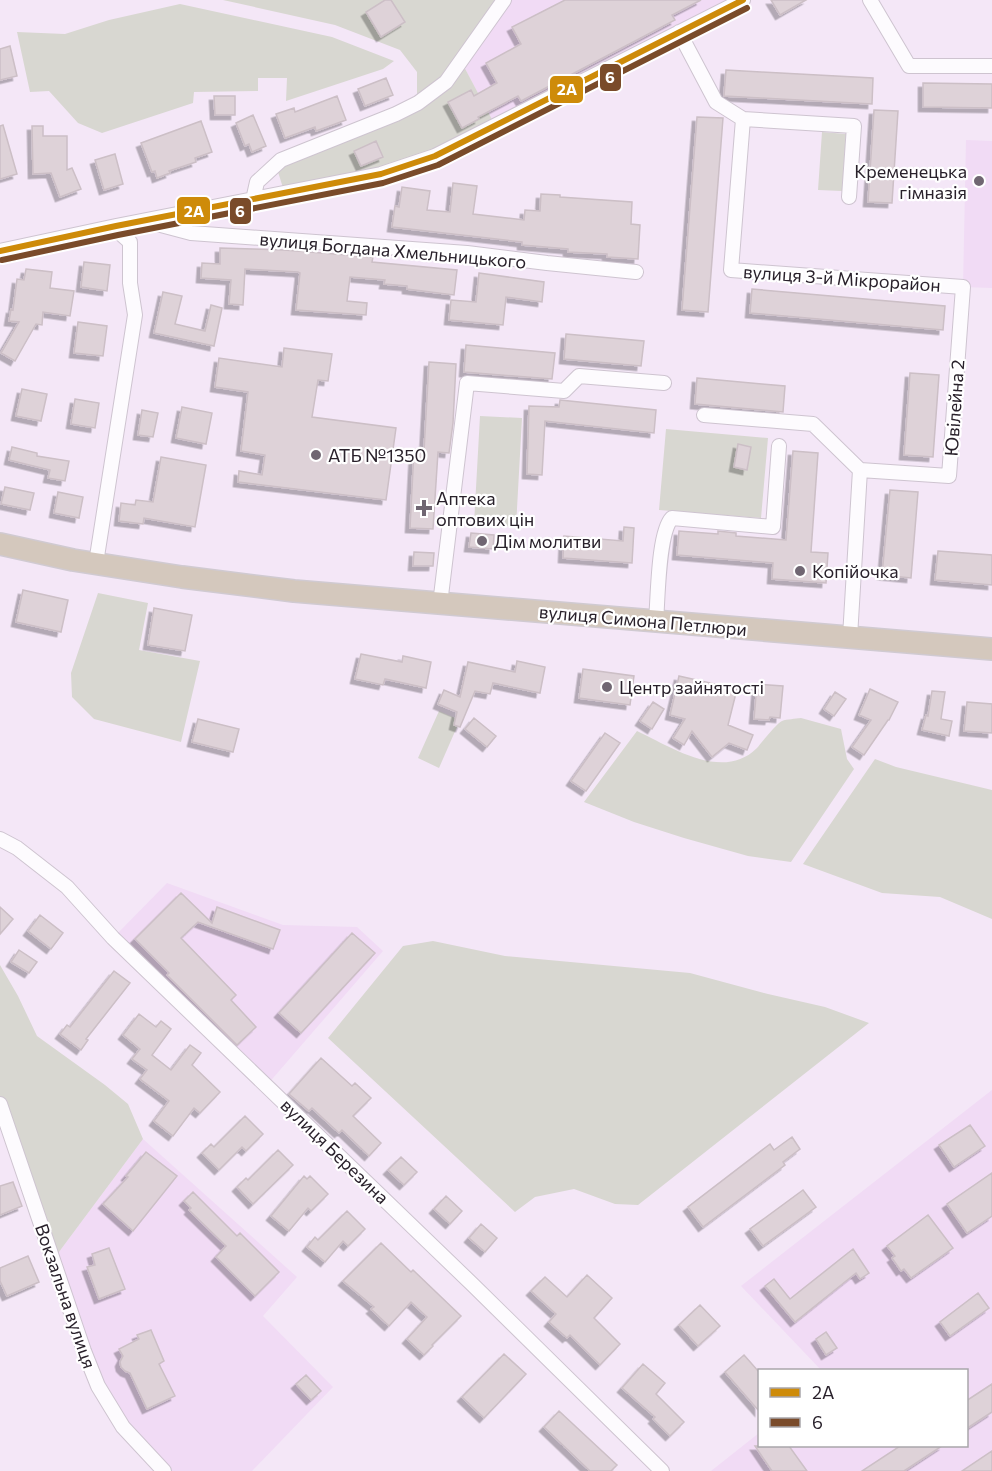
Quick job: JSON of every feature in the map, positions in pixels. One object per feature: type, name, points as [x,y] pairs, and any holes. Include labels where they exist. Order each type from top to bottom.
[{"type":"highway","name":"вулиця Симона Петлюри","points":[[0,544],[73,560],[294,591],[440,604],[657,613],[850,637],[992,649]]},
{"type":"street","points":[[253,200],[256,182],[281,160],[396,114],[418,103],[446,82],[504,0]]},
{"type":"street","points":[[0,250],[381,174],[435,156],[743,0]]},
{"type":"street","points":[[870,0],[909,66],[992,66]]},
{"type":"street","points":[[679,32],[716,102],[742,119],[854,126],[849,197]]},
{"type":"street","name":"вулиця 3-й Мікрорайон","points":[[742,119],[731,270],[963,287]]},
{"type":"street","name":"вулиця Богдана Хмельницького","points":[[153,219],[157,224],[191,233],[467,253],[636,272]]},
{"type":"street","points":[[96,563],[135,315],[130,284],[130,242],[116,226]]},
{"type":"street","name":"Ювілейна 2","points":[[860,470],[949,476],[963,287]]},
{"type":"street","points":[[440,604],[467,383],[564,391],[579,376],[664,383]]},
{"type":"street","points":[[704,415],[813,424],[860,470],[850,637]]},
{"type":"street","name":"вулиця Симона Петлюри","points":[[657,613],[662,551],[668,522],[672,518],[773,527],[779,446]]},
{"type":"street","name":"вулиця Березина","points":[[0,839],[17,848],[68,887],[113,938],[662,1471]]},
{"type":"street","name":"Вокзальна вулиця","points":[[0,1104],[98,1386],[123,1427],[164,1471]]},
{"type":"shaded area","points":[[223,0],[504,0],[461,61],[495,125],[435,156],[285,194],[278,172],[281,160],[417,100],[417,72],[400,50],[335,25]]},
{"type":"shaded area","points":[[502,0],[743,0],[495,125],[461,61]]},
{"type":"shaded area","points":[[180,4],[332,37],[394,61],[383,69],[286,101],[287,78],[258,78],[258,91],[194,92],[193,103],[102,133],[78,123],[49,91],[30,92],[17,32],[65,34],[109,20]]},
{"type":"shaded area","points":[[822,132],[846,134],[842,191],[818,190]]},
{"type":"shaded area","name":"Кременецька гімназія","points":[[966,140],[992,141],[992,288],[963,287]]},
{"type":"shaded area","points":[[480,416],[522,418],[516,527],[474,524]]},
{"type":"shaded area","points":[[666,429],[768,438],[761,518],[659,510]]},
{"type":"shaded area","points":[[98,593],[148,603],[139,650],[200,661],[181,742],[94,719],[72,697],[71,673]]},
{"type":"shaded area","points":[[439,711],[460,720],[439,768],[418,758]]},
{"type":"shaded area","points":[[801,718],[841,729],[847,759],[854,769],[791,862],[748,856],[684,838],[634,822],[584,802],[637,731],[697,758],[713,762],[729,762],[743,758],[757,748],[782,721]]},
{"type":"shaded area","points":[[875,759],[896,767],[992,790],[992,919],[940,897],[882,893],[803,864]]},
{"type":"shaded area","points":[[167,883],[283,925],[357,927],[383,951],[267,1085],[113,938]]},
{"type":"shaded area","points":[[433,941],[505,956],[690,973],[825,1007],[869,1023],[638,1205],[615,1204],[574,1189],[535,1197],[515,1212],[328,1038],[403,946]]},
{"type":"shaded area","points":[[0,965],[37,1036],[128,1104],[143,1139],[53,1260],[0,1104]]},
{"type":"shaded area","points":[[992,1090],[992,1471],[711,1471],[758,1434],[758,1447],[968,1447],[968,1369],[820,1369],[741,1286]]},
{"type":"shaded area","points":[[143,1139],[297,1277],[263,1316],[333,1387],[252,1471],[164,1471],[98,1386],[53,1260]]},
{"type":"building","points":[[385,0],[391,0],[405,22],[381,37],[366,12]]},
{"type":"building","points":[[565,0],[701,0],[672,15],[675,20],[521,101],[518,96],[462,128],[448,102],[471,90],[474,96],[497,83],[486,63],[521,44],[512,27]]},
{"type":"building","points":[[771,0],[806,0],[780,15]]},
{"type":"building","points":[[10,46],[17,76],[0,80],[0,49]]},
{"type":"building","points":[[726,70],[873,78],[872,104],[724,96]]},
{"type":"building","points":[[386,78],[393,95],[365,106],[358,89]]},
{"type":"building","points":[[923,83],[992,84],[992,108],[923,107]]},
{"type":"building","points":[[214,96],[235,96],[235,115],[215,115]]},
{"type":"building","points":[[337,96],[346,120],[316,131],[315,127],[285,138],[276,114],[294,108],[295,112]]},
{"type":"building","points":[[874,110],[898,111],[892,203],[868,202]]},
{"type":"building","points":[[253,115],[266,146],[252,152],[249,144],[245,146],[236,123]]},
{"type":"building","points":[[697,117],[723,118],[708,312],[682,310]]},
{"type":"building","points":[[201,121],[212,152],[195,158],[196,162],[169,171],[170,173],[157,178],[155,171],[152,172],[141,143]]},
{"type":"building","points":[[3,125],[17,174],[0,179],[0,126]]},
{"type":"building","points":[[32,126],[43,126],[43,136],[67,136],[67,170],[72,168],[81,189],[60,197],[51,173],[33,174]]},
{"type":"building","points":[[376,141],[383,157],[361,166],[354,151]]},
{"type":"building","points":[[115,154],[123,184],[104,190],[95,160]]},
{"type":"building","points":[[453,183],[477,186],[473,214],[524,220],[525,210],[540,211],[541,194],[632,202],[631,224],[640,225],[638,259],[607,257],[607,254],[568,252],[568,249],[522,245],[522,242],[392,227],[395,206],[399,207],[402,187],[430,191],[427,210],[450,212]]},
{"type":"building","points":[[220,248],[373,257],[372,262],[457,270],[454,295],[384,284],[385,280],[350,277],[347,301],[367,303],[366,315],[296,310],[300,273],[245,269],[243,305],[229,304],[231,280],[201,278],[202,263],[220,264]]},
{"type":"building","points":[[84,262],[110,265],[107,291],[81,287]]},
{"type":"building","points":[[26,269],[52,272],[50,288],[74,291],[70,316],[43,312],[42,325],[36,324],[15,361],[1,353],[19,322],[9,321],[11,309],[13,310],[17,279],[24,280]]},
{"type":"building","points":[[479,273],[544,282],[542,302],[506,297],[503,325],[449,320],[451,300],[476,302]]},
{"type":"building","points":[[752,289],[945,306],[943,330],[750,313]]},
{"type":"building","points":[[163,292],[182,296],[175,324],[205,331],[211,305],[222,308],[214,346],[154,333]]},
{"type":"building","points":[[78,322],[107,326],[103,356],[74,353]]},
{"type":"building","points":[[566,334],[644,341],[641,366],[564,359]]},
{"type":"building","points":[[466,345],[555,353],[552,379],[464,372]]},
{"type":"building","name":"АТБ №1350","points":[[284,348],[332,354],[328,381],[318,380],[312,417],[396,428],[386,500],[238,482],[239,471],[262,475],[265,455],[241,451],[248,392],[215,387],[219,358],[282,367]]},
{"type":"building","points":[[429,362],[456,364],[453,423],[449,453],[438,452],[433,529],[410,528],[414,450],[424,451]]},
{"type":"building","points":[[910,373],[939,375],[933,457],[904,455]]},
{"type":"building","points":[[697,378],[785,386],[783,412],[695,404]]},
{"type":"building","points":[[22,389],[47,394],[41,421],[16,416]]},
{"type":"building","points":[[75,399],[99,403],[95,428],[71,424]]},
{"type":"building","points":[[560,400],[656,410],[654,433],[545,421],[542,475],[527,474],[529,406],[559,407]]},
{"type":"building","points":[[182,407],[212,413],[206,444],[176,438]]},
{"type":"building","points":[[142,410],[158,413],[153,437],[138,435]]},
{"type":"building","points":[[738,444],[751,447],[747,470],[734,467]]},
{"type":"building","points":[[12,447],[37,453],[37,456],[69,461],[65,481],[48,478],[50,470],[9,460]]},
{"type":"building","points":[[793,451],[818,453],[811,552],[828,553],[826,583],[772,579],[773,563],[677,555],[679,531],[718,534],[718,531],[736,533],[736,536],[786,540]]},
{"type":"building","points":[[161,457],[206,465],[195,527],[144,518],[143,524],[119,521],[121,503],[135,505],[136,500],[153,502]]},
{"type":"building","points":[[5,487],[34,493],[30,510],[1,504]]},
{"type":"building","points":[[890,490],[918,492],[911,578],[882,575]]},
{"type":"building","points":[[58,492],[83,497],[79,518],[54,513]]},
{"type":"building","points":[[624,527],[634,528],[632,563],[563,558],[564,536],[623,541]]},
{"type":"building","name":"Дім молитви","points":[[471,533],[494,535],[493,549],[469,547]]},
{"type":"building","points":[[938,551],[992,555],[992,585],[935,580]]},
{"type":"building","points":[[414,552],[434,553],[433,566],[413,566]]},
{"type":"building","points":[[23,590],[68,600],[61,632],[16,622]]},
{"type":"building","points":[[154,608],[192,615],[185,651],[148,645]]},
{"type":"building","points":[[361,654],[402,662],[403,656],[431,662],[426,688],[385,679],[383,685],[355,679]]},
{"type":"building","points":[[517,661],[545,667],[540,693],[493,683],[490,694],[475,691],[460,727],[454,725],[457,712],[438,704],[444,690],[460,697],[468,662],[515,672]]},
{"type":"building","name":"Центр зайнятості","points":[[583,669],[634,676],[630,705],[579,698]]},
{"type":"building","points":[[679,676],[737,689],[728,725],[753,735],[747,750],[729,743],[712,757],[692,731],[684,745],[673,738],[685,719],[670,715]]},
{"type":"building","points":[[757,684],[783,686],[780,718],[754,719]]},
{"type":"building","points":[[870,689],[898,702],[889,720],[864,755],[852,747],[871,720],[859,715]]},
{"type":"building","points":[[932,691],[945,692],[941,719],[952,721],[949,736],[922,730],[926,715],[928,716]]},
{"type":"building","points":[[835,692],[846,699],[834,716],[824,709]]},
{"type":"building","points":[[653,702],[664,709],[652,729],[640,721]]},
{"type":"building","points":[[967,702],[992,704],[992,733],[964,731]]},
{"type":"building","points":[[474,718],[496,736],[487,747],[465,729]]},
{"type":"building","points":[[198,719],[239,729],[233,752],[192,742]]},
{"type":"building","points":[[605,733],[620,743],[586,791],[571,781]]},
{"type":"building","points":[[181,893],[212,923],[217,907],[280,930],[273,949],[198,922],[181,938],[236,995],[231,1000],[256,1027],[237,1045],[167,975],[169,973],[135,939]]},
{"type":"building","points":[[0,907],[13,919],[0,934]]},
{"type":"building","points":[[40,915],[63,933],[51,949],[28,931]]},
{"type":"building","points":[[352,933],[375,953],[301,1033],[279,1013]]},
{"type":"building","points":[[19,950],[37,962],[29,973],[11,962]]},
{"type":"building","points":[[114,971],[130,983],[86,1039],[88,1040],[81,1050],[60,1034],[67,1025],[70,1027]]},
{"type":"building","points":[[139,1014],[156,1027],[161,1021],[171,1029],[152,1055],[171,1070],[190,1045],[201,1053],[192,1065],[220,1092],[200,1113],[194,1108],[173,1136],[154,1121],[169,1101],[140,1079],[147,1070],[132,1059],[140,1049],[123,1035]]},
{"type":"building","points":[[321,1058],[352,1086],[355,1083],[371,1098],[353,1116],[381,1143],[369,1156],[342,1130],[339,1133],[312,1108],[309,1111],[289,1094]]},
{"type":"building","points":[[245,1116],[263,1134],[246,1151],[242,1147],[219,1170],[202,1153],[211,1144],[214,1147]]},
{"type":"building","points":[[970,1125],[985,1146],[954,1167],[939,1145]]},
{"type":"building","points":[[792,1137],[800,1149],[783,1162],[785,1165],[703,1227],[688,1207],[770,1144],[774,1150]]},
{"type":"building","points":[[278,1150],[293,1165],[253,1204],[237,1187],[246,1178],[248,1180]]},
{"type":"building","points":[[146,1152],[177,1176],[133,1231],[103,1204],[128,1177],[126,1176]]},
{"type":"building","points":[[401,1157],[417,1172],[404,1185],[388,1170]]},
{"type":"building","points":[[992,1173],[992,1216],[967,1233],[947,1204]]},
{"type":"building","points":[[304,1176],[307,1179],[310,1176],[328,1194],[311,1211],[308,1208],[289,1231],[271,1216]]},
{"type":"building","points":[[13,1182],[22,1206],[0,1215],[0,1186]]},
{"type":"building","points":[[803,1190],[816,1207],[763,1246],[750,1229]]},
{"type":"building","points":[[193,1192],[237,1236],[240,1233],[279,1272],[255,1296],[216,1257],[226,1246],[189,1210],[191,1208],[184,1201]]},
{"type":"building","points":[[446,1196],[462,1211],[450,1224],[434,1209]]},
{"type":"building","points":[[347,1211],[365,1229],[348,1246],[343,1241],[325,1262],[307,1247],[315,1237],[318,1240]]},
{"type":"building","points":[[928,1215],[953,1248],[911,1278],[904,1269],[901,1271],[892,1258],[895,1256],[887,1246]]},
{"type":"building","points":[[481,1224],[497,1238],[485,1252],[469,1238]]},
{"type":"building","points":[[381,1243],[461,1316],[424,1355],[407,1339],[427,1317],[411,1302],[389,1326],[371,1309],[374,1307],[343,1281]]},
{"type":"building","points":[[109,1248],[125,1289],[99,1299],[87,1267],[95,1265],[92,1254]]},
{"type":"building","points":[[853,1249],[869,1273],[860,1279],[856,1273],[795,1322],[765,1286],[774,1279],[790,1299]]},
{"type":"building","points":[[28,1256],[39,1282],[7,1296],[0,1281],[0,1268]]},
{"type":"building","points":[[587,1275],[612,1298],[594,1318],[620,1344],[600,1365],[570,1335],[567,1338],[549,1322],[556,1314],[531,1291],[545,1277],[567,1297]]},
{"type":"building","points":[[978,1293],[989,1308],[950,1336],[940,1322]]},
{"type":"building","points":[[700,1305],[720,1326],[698,1346],[679,1325]]},
{"type":"building","points":[[151,1330],[164,1361],[159,1364],[175,1396],[147,1409],[130,1373],[121,1367],[120,1362],[123,1356],[119,1349],[139,1339],[137,1335]]},
{"type":"building","points":[[826,1332],[837,1348],[826,1355],[816,1339]]},
{"type":"building","points":[[504,1354],[526,1374],[484,1418],[462,1397]]},
{"type":"building","points":[[744,1355],[758,1371],[758,1410],[725,1372]]},
{"type":"building","points":[[643,1364],[665,1383],[656,1394],[684,1422],[670,1436],[653,1419],[655,1417],[622,1388]]},
{"type":"building","points":[[306,1375],[321,1391],[311,1400],[296,1384]]},
{"type":"building","points":[[992,1384],[992,1412],[968,1428],[968,1400]]},
{"type":"building","points":[[559,1411],[617,1465],[611,1471],[590,1471],[544,1427]]},
{"type":"building","points":[[755,1446],[790,1447],[807,1471],[772,1471]]},
{"type":"building","points":[[898,1447],[940,1447],[904,1471],[862,1471]]},
{"type":"building","points":[[992,1451],[992,1471],[962,1471]]},
{"type":"transit line","name":"2A","points":[[0,251],[381,174],[435,156],[743,0]]},
{"type":"transit line","name":"6","points":[[2,260],[383,183],[438,165],[747,8]]},
{"type":"place","name":"Кременецька гімназія","points":[[979,181]]},
{"type":"place","name":"АТБ №1350","points":[[316,455]]},
{"type":"place","name":"Аптека оптових цін","points":[[424,508]]},
{"type":"place","name":"Дім молитви","points":[[482,541]]},
{"type":"place","name":"Копійочка","points":[[800,571]]},
{"type":"place","name":"Центр зайнятості","points":[[607,687]]}]
